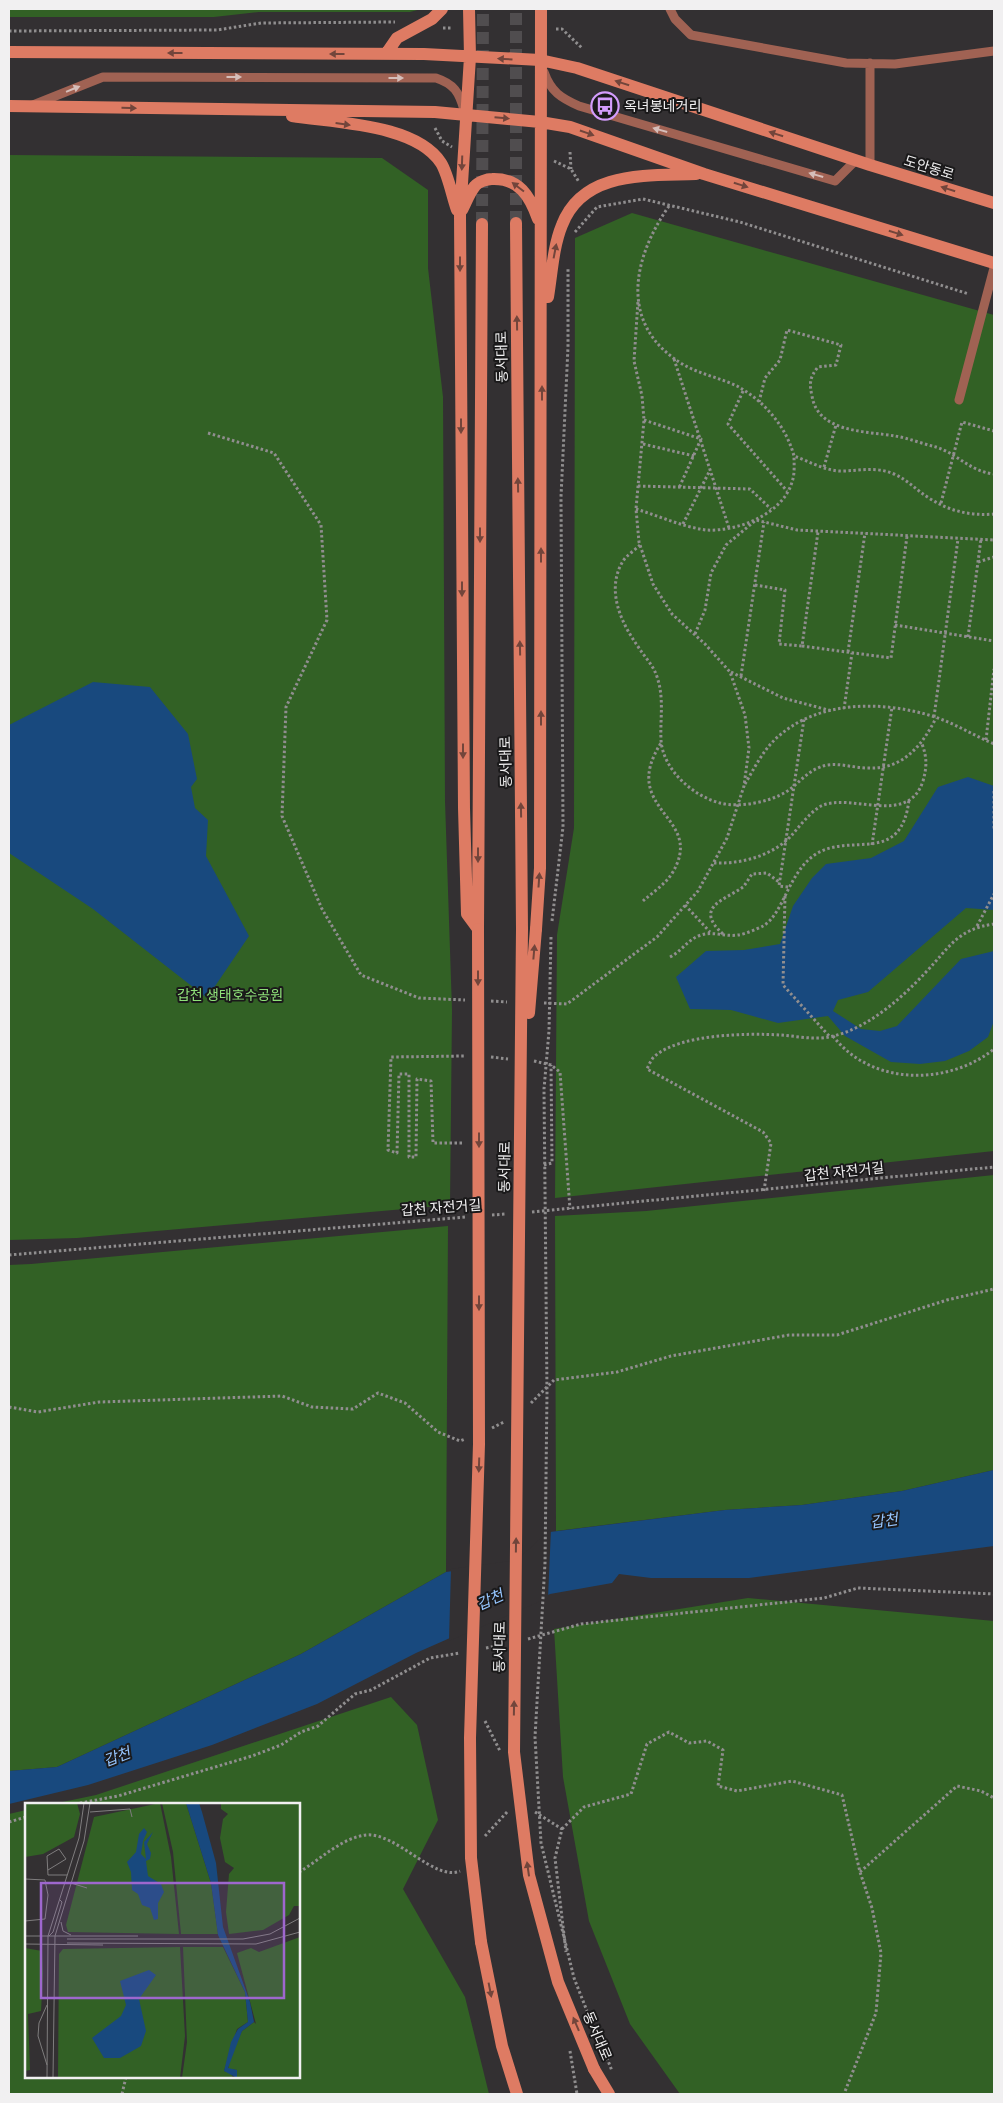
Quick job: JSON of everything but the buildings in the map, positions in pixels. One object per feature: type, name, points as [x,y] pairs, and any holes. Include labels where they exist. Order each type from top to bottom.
[{"type":"street","points":[[386,54],[397,38],[432,19],[442,9]]},
{"type":"street","points":[[469,9],[470,57],[460,215],[464,808],[467,914],[478,929]]},
{"type":"street","points":[[521,1105],[540,868],[541,9]]},
{"type":"street","name":"도안동로","points":[[9,52],[386,54],[540,60],[594,74],[870,165],[994,203]]},
{"type":"street","points":[[9,106],[426,112],[540,122],[570,127],[704,174],[994,263]]},
{"type":"street","points":[[261,109],[392,132],[432,150],[442,165],[460,215]]},
{"type":"street","points":[[542,334],[555,250],[562,225],[570,208],[587,191],[609,180],[628,177],[704,174]]},
{"type":"street","points":[[460,215],[476,184],[489,179],[506,179],[520,186],[527,194],[541,229]]},
{"type":"street","name":"동서대로","points":[[516,223],[522,929],[514,1752],[529,1875],[558,1982],[594,2069],[609,2094]]},
{"type":"street","name":"동서대로","points":[[482,224],[478,929],[479,1444],[470,1738],[471,1858],[481,1942],[502,2046],[517,2094]]},
{"type":"lane","points":[[670,9],[674,19],[691,35],[846,63],[895,64],[994,51]]},
{"type":"lane","points":[[540,60],[548,84],[557,96],[579,106],[834,181],[856,160]]},
{"type":"lane","points":[[870,63],[870,165]]},
{"type":"lane","points":[[28,107],[103,77],[436,78],[449,82],[459,92],[465,115]]},
{"type":"lane","points":[[960,400],[994,268]]},
{"type":"path","points":[[9,31],[217,30],[261,23],[404,22]]},
{"type":"path","points":[[440,28],[451,28]]},
{"type":"path","points":[[556,29],[562,29],[582,48]]},
{"type":"path","points":[[435,128],[442,141],[452,147]]},
{"type":"path","points":[[570,152],[571,169]]},
{"type":"path","points":[[552,160],[571,169],[583,186]]},
{"type":"path","points":[[574,234],[597,208],[643,199],[740,222],[969,294]]},
{"type":"path","points":[[537,1003],[567,1004],[656,937],[698,891],[727,838],[744,786],[749,748],[745,715],[730,672],[672,614],[653,584],[640,546],[636,509],[644,420],[642,396],[634,361],[638,274],[644,250],[653,229],[669,206]]},
{"type":"path","points":[[568,260],[568,346],[561,497],[563,827],[551,930],[549,1031],[544,1089],[547,1392],[545,1563],[534,1737],[541,1843],[574,1978],[588,2014]]},
{"type":"path","points":[[638,301],[648,329],[664,351],[685,365],[743,390],[759,402],[785,432],[794,456],[792,483],[788,491],[771,509],[726,545],[712,573],[705,610],[695,635]]},
{"type":"path","points":[[759,402],[765,378],[780,360],[787,330],[841,345],[836,365],[818,368],[812,375],[810,385],[812,399],[818,411],[836,424],[852,430],[896,436],[937,448],[972,468],[994,474]]},
{"type":"path","points":[[674,358],[729,528]]},
{"type":"path","points":[[743,390],[728,424],[788,491]]},
{"type":"path","points":[[644,420],[701,440]]},
{"type":"path","points":[[941,503],[962,422],[994,431]]},
{"type":"path","points":[[824,467],[836,424]]},
{"type":"path","points":[[208,433],[274,453],[321,525],[327,620],[286,707],[282,816],[322,909],[361,975],[419,998],[468,1000]]},
{"type":"path","points":[[679,488],[701,440]]},
{"type":"path","points":[[643,444],[694,456]]},
{"type":"path","points":[[794,456],[840,471],[863,468],[892,473],[907,480],[929,498],[951,510],[967,514],[994,514]]},
{"type":"path","points":[[683,524],[710,470]]},
{"type":"path","points":[[638,486],[750,490],[771,509]]},
{"type":"path","points":[[636,509],[707,530],[729,528],[756,520],[797,530],[994,540]]},
{"type":"path","points":[[741,676],[764,522]]},
{"type":"path","points":[[802,646],[818,532]]},
{"type":"path","points":[[844,708],[866,533]]},
{"type":"path","points":[[754,585],[785,590],[778,644],[891,658],[907,536]]},
{"type":"path","points":[[640,546],[624,561],[615,584],[616,606],[638,647],[650,660],[658,680],[662,702],[661,742],[667,760],[682,782],[701,796],[721,803],[738,804],[772,798],[788,791],[812,770],[826,765],[883,767],[896,764],[922,744],[935,718],[958,539]]},
{"type":"path","points":[[968,636],[981,540]]},
{"type":"path","points":[[978,562],[994,557]]},
{"type":"path","points":[[895,625],[994,640]]},
{"type":"path","points":[[986,741],[994,669]]},
{"type":"path","points":[[730,672],[783,698],[833,711]]},
{"type":"path","points":[[744,786],[761,756],[780,735],[804,719],[844,708],[873,705],[892,707],[935,718],[994,744]]},
{"type":"path","points":[[872,845],[892,707]]},
{"type":"path","points":[[788,887],[778,886],[804,719]]},
{"type":"path","points":[[643,902],[670,875],[680,851],[679,833],[674,824],[656,805],[649,787],[651,758],[661,742]]},
{"type":"path","points":[[714,863],[744,861],[774,849],[785,841],[821,806],[844,802],[877,807],[909,800],[914,797],[922,785],[926,773],[927,763],[922,744]]},
{"type":"path","points":[[994,791],[994,829]]},
{"type":"path","points":[[670,957],[698,936],[710,932],[738,935],[763,926],[774,918],[788,887],[804,862],[818,852],[838,846],[872,845],[883,842],[897,831],[907,817],[909,800]]},
{"type":"path","points":[[723,934],[712,921],[711,914],[720,899],[744,886],[752,874],[767,874],[779,882]]},
{"type":"path","points":[[785,893],[783,985],[840,1045],[865,1063],[892,1075],[925,1075],[956,1071],[978,1062],[994,1049]]},
{"type":"path","points":[[977,926],[994,894]]},
{"type":"path","points":[[685,905],[710,932]]},
{"type":"path","points":[[764,1191],[771,1143],[763,1132],[647,1069],[654,1056],[667,1049],[718,1035],[745,1032],[813,1038],[831,1036],[862,1025],[901,996],[926,972],[953,940],[977,926],[994,924]]},
{"type":"path","points":[[488,1001],[508,1002]]},
{"type":"path","points":[[391,1057],[388,1150],[397,1153],[399,1074],[409,1074],[409,1157],[416,1157],[417,1079],[431,1081],[433,1143],[462,1143]]},
{"type":"path","points":[[544,1165],[552,1163],[551,1065]]},
{"type":"path","name":"갑천 자전거길","points":[[522,1213],[764,1191],[994,1167]]},
{"type":"path","name":"갑천 자전거길","points":[[484,1216],[513,1214]]},
{"type":"path","name":"갑천 자전거길","points":[[9,1255],[474,1217]]},
{"type":"path","points":[[524,1640],[581,1624],[824,1598],[858,1588],[994,1594]]},
{"type":"path","points":[[481,1649],[506,1644]]},
{"type":"path","points":[[80,1803],[118,1796],[274,1748],[301,1732],[318,1726],[355,1694],[371,1690],[430,1658],[464,1652]]},
{"type":"path","points":[[562,1829],[584,1807],[631,1794],[647,1744],[669,1732],[688,1743],[707,1741],[723,1750],[718,1786],[737,1791],[792,1781],[842,1795],[860,1872],[872,1908],[881,1953],[876,2013],[844,2094]]},
{"type":"path","points":[[860,1872],[957,1786],[981,1791],[994,1798]]},
{"type":"path","points":[[483,1840],[512,1804]]},
{"type":"path","points":[[9,1822],[25,1816]]},
{"type":"path","points":[[300,1871],[352,1839],[367,1835],[383,1837],[393,1844],[412,1852],[437,1869],[456,1873],[462,1870]]},
{"type":"path","points":[[602,2048],[612,2071]]},
{"type":"path","points":[[122,2094],[126,2078]]},
{"type":"green space","points":[[9,9],[421,9],[410,12],[259,12],[214,17],[9,17]]},
{"type":"green space","name":"갑천 생태호수공원","points":[[9,155],[382,158],[428,190],[428,268],[443,397],[445,801],[452,1010],[450,1205],[77,1238],[9,1240]]},
{"type":"green space","points":[[632,213],[994,315],[994,1151],[555,1198],[557,935],[574,828],[575,238]]},
{"type":"green space","points":[[994,1175],[994,1470],[902,1491],[802,1505],[725,1510],[556,1531],[555,1216],[646,1211]]},
{"type":"green space","points":[[448,1226],[446,1572],[301,1654],[57,1767],[9,1771],[9,1265]]},
{"type":"green space","points":[[748,1598],[994,1621],[994,2094],[680,2094],[630,2024],[589,1921],[563,1777],[554,1629]]},
{"type":"green space","points":[[391,1697],[417,1725],[438,1820],[403,1889],[465,1997],[489,2094],[9,2094],[9,1814],[25,1810],[25,2078],[300,2078],[300,1803],[58,1803],[96,1795]]},
{"type":"water","points":[[93,682],[150,687],[188,734],[197,779],[191,787],[195,808],[208,820],[206,856],[249,936],[207,998],[93,909],[9,853],[9,725]]},
{"type":"water","points":[[968,777],[994,786],[994,910],[966,908],[868,992],[838,1000],[833,1011],[861,1029],[880,1031],[897,1026],[961,959],[994,951],[994,1021],[988,1037],[969,1051],[945,1061],[920,1064],[891,1062],[845,1036],[828,1016],[778,1023],[731,1010],[690,1009],[676,977],[706,951],[744,950],[780,944],[793,906],[812,878],[826,864],[871,858],[904,841],[938,787]]},
{"type":"water","name":"갑천","points":[[994,1470],[994,1546],[749,1578],[651,1578],[619,1574],[612,1583],[550,1594],[416,1653],[317,1704],[212,1745],[88,1785],[9,1804],[9,1771],[57,1767],[301,1654],[446,1572],[518,1562],[550,1532],[725,1510],[802,1505],[902,1491]]},
{"type":"pier","points":[[551,1529],[548,1598],[449,1641],[451,1569],[517,1560]]},
{"type":"tunnel","points":[[482,224],[483,9]]},
{"type":"tunnel","points":[[516,9],[516,223]]},
{"type":"place","name":"옥녀봉네거리","points":[[605,106]]}]
